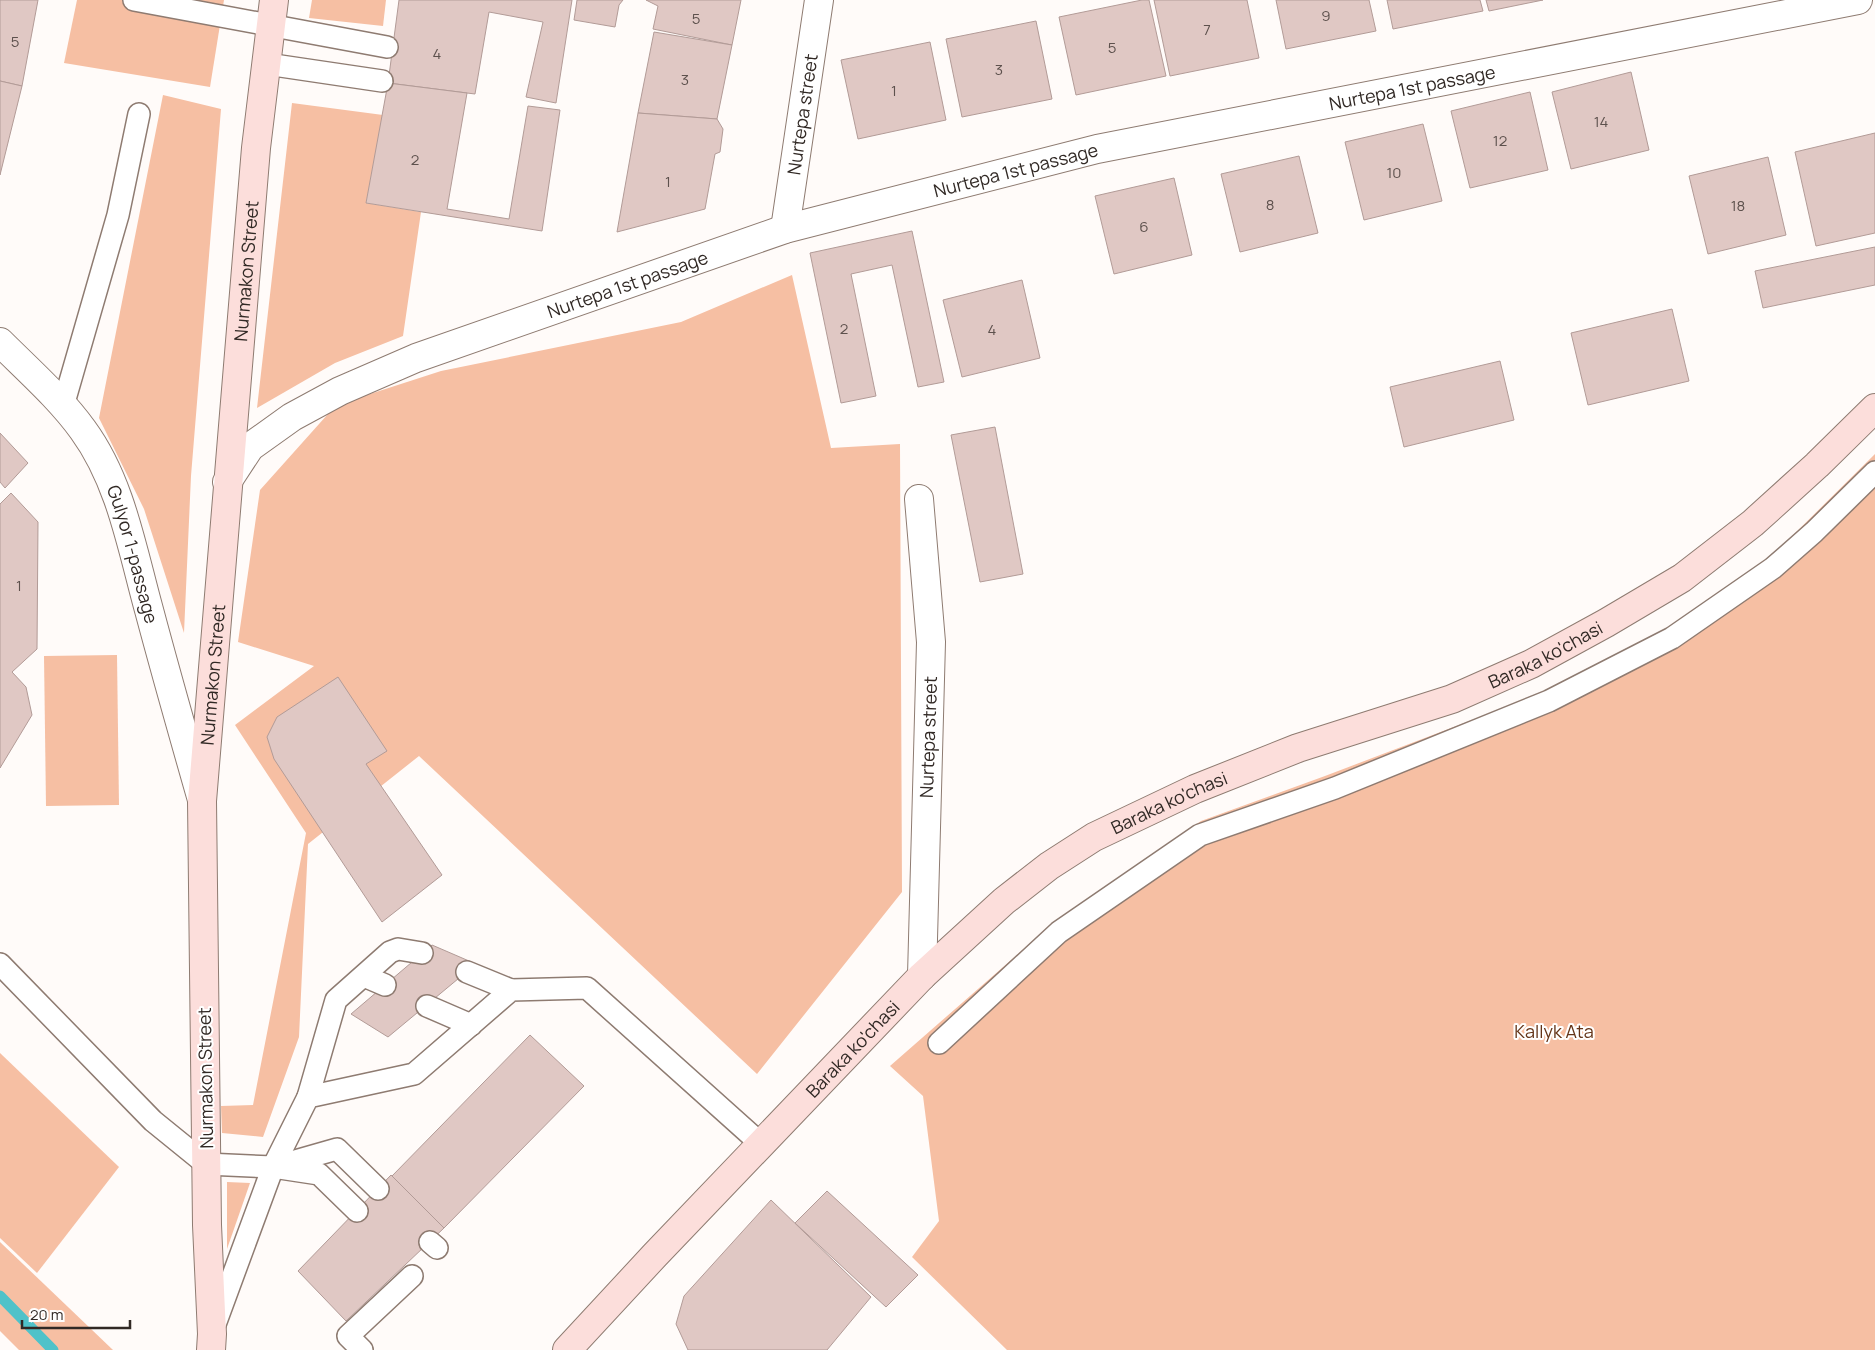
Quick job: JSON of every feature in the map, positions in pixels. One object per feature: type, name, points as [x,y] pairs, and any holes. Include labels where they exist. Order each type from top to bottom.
[{"type":"main road","name":"Nurmakon Street","points":[[211,1342],[206,1164],[202,801],[256,148],[274,0]]},
{"type":"main road","name":"Baraka ko'chasi","points":[[567,1350],[922,976],[1004,901],[1049,866],[1094,837],[1195,789],[1298,748],[1452,699],[1531,664],[1615,618],[1682,578],[1753,523],[1817,465],[1875,408]]},
{"type":"street","name":"Nurtepa street","points":[[785,229],[819,0]]},
{"type":"street","name":"Nurtepa 1st passage","points":[[227,482],[250,446],[292,417],[340,391],[416,358],[785,229],[1097,149],[1858,0]]},
{"type":"street","name":"Gulyor 1-passage","points":[[0,342],[63,406],[83,430],[99,456],[112,484],[123,513],[202,801]]},
{"type":"street","name":"Nurtepa street","points":[[919,499],[931,642],[922,976]]},
{"type":"lane","points":[[134,0],[387,48]]},
{"type":"lane","points":[[267,64],[382,81]]},
{"type":"lane","points":[[63,406],[118,215],[138,114]]},
{"type":"lane","points":[[939,1043],[1059,932],[1200,835],[1335,788],[1550,701],[1672,638],[1773,568],[1873,476]]},
{"type":"lane","points":[[211,1342],[273,1167],[308,1097],[336,1000],[390,952],[398,949],[422,952]]},
{"type":"lane","points":[[0,964],[153,1121],[206,1164],[273,1167],[319,1174],[357,1211]]},
{"type":"lane","points":[[467,972],[511,990],[587,988],[761,1144]]},
{"type":"lane","points":[[364,976],[386,984]]},
{"type":"lane","points":[[308,1097],[414,1074],[511,990]]},
{"type":"lane","points":[[427,1006],[471,1025]]},
{"type":"lane","points":[[273,1167],[337,1149],[378,1189]]},
{"type":"lane","points":[[362,1350],[348,1336],[412,1269]]},
{"type":"green space","points":[[77,0],[224,0],[210,87],[64,63]]},
{"type":"green space","points":[[312,0],[386,0],[383,26],[309,18]]},
{"type":"green space","points":[[163,95],[221,109],[191,476],[184,633],[144,509],[99,418]]},
{"type":"green space","points":[[292,103],[383,115],[366,203],[421,212],[403,336],[335,363],[257,408]]},
{"type":"green space","points":[[792,275],[831,448],[900,444],[902,892],[757,1074],[419,756],[308,844],[299,1037],[263,1137],[222,1133],[221,1106],[253,1105],[306,833],[235,725],[314,666],[238,642],[260,490],[336,405],[441,371],[681,322]]},
{"type":"green space","name":"Kallyk Ata","points":[[1875,454],[1875,1350],[1007,1350],[912,1257],[939,1221],[923,1096],[890,1066],[1043,932],[1201,821],[1548,691],[1669,627],[1769,559]]},
{"type":"green space","points":[[117,655],[119,805],[46,806],[44,656]]},
{"type":"green space","points":[[0,1053],[119,1167],[37,1273],[0,1238]]},
{"type":"green space","points":[[227,1182],[250,1183],[227,1249]]},
{"type":"green space","points":[[0,1242],[113,1350],[19,1350],[0,1331]]},
{"type":"building","points":[[0,0],[38,0],[22,86],[0,81]]},
{"type":"building","points":[[399,0],[572,0],[556,103],[526,97],[543,22],[489,12],[475,94],[388,83]]},
{"type":"building","points":[[577,0],[623,0],[619,5],[615,27],[574,20]]},
{"type":"building","points":[[646,0],[741,0],[732,45],[653,29],[658,6]]},
{"type":"building","points":[[1149,0],[1166,76],[1076,95],[1059,17]]},
{"type":"building","points":[[1154,0],[1247,0],[1259,58],[1170,76]]},
{"type":"building","points":[[1276,0],[1369,0],[1376,31],[1286,49]]},
{"type":"building","points":[[1387,0],[1480,0],[1483,11],[1393,29]]},
{"type":"building","points":[[1486,0],[1543,0],[1489,11]]},
{"type":"building","points":[[1036,21],[1052,99],[962,117],[946,39]]},
{"type":"building","points":[[654,32],[732,45],[717,119],[638,113]]},
{"type":"building","points":[[930,42],[946,120],[858,139],[841,60]]},
{"type":"building","points":[[1631,72],[1649,150],[1571,169],[1552,92]]},
{"type":"building","points":[[0,81],[22,86],[0,175]]},
{"type":"building","points":[[388,83],[467,93],[447,209],[509,219],[528,106],[560,110],[542,231],[366,203]]},
{"type":"building","points":[[1530,92],[1548,170],[1470,188],[1451,111]]},
{"type":"building","points":[[638,113],[717,119],[723,129],[720,152],[715,154],[705,209],[617,232]]},
{"type":"building","points":[[1423,124],[1442,201],[1364,220],[1345,142]]},
{"type":"building","points":[[1875,133],[1875,233],[1816,246],[1795,152]]},
{"type":"building","points":[[1299,156],[1318,233],[1240,252],[1221,174]]},
{"type":"building","points":[[1768,157],[1786,235],[1708,254],[1689,176]]},
{"type":"building","points":[[1174,178],[1192,255],[1114,274],[1095,196]]},
{"type":"building","points":[[912,231],[944,382],[918,387],[892,265],[851,274],[876,396],[841,403],[810,253]]},
{"type":"building","points":[[1875,247],[1875,285],[1763,308],[1755,271]]},
{"type":"building","points":[[1022,280],[1040,358],[962,377],[943,300]]},
{"type":"building","points":[[1672,309],[1689,381],[1588,405],[1571,333]]},
{"type":"building","points":[[1500,361],[1514,420],[1404,447],[1390,387]]},
{"type":"building","points":[[995,427],[1023,574],[980,582],[951,435]]},
{"type":"building","points":[[0,433],[28,463],[5,488],[0,482]]},
{"type":"building","points":[[11,493],[38,522],[37,649],[12,672],[26,687],[32,715],[0,768],[0,504]]},
{"type":"building","points":[[338,677],[387,751],[366,764],[442,875],[382,922],[274,759],[267,737],[277,717]]},
{"type":"building","points":[[432,945],[476,964],[388,1037],[351,1014]]},
{"type":"building","points":[[530,1035],[584,1086],[444,1228],[392,1176]]},
{"type":"building","points":[[391,1175],[444,1228],[346,1321],[298,1271]]},
{"type":"building","points":[[827,1191],[918,1275],[886,1307],[795,1223]]},
{"type":"building","points":[[771,1200],[871,1297],[827,1350],[688,1350],[676,1324],[684,1296]]},
{"type":"waterway","points":[[0,1296],[53,1350]]}]
